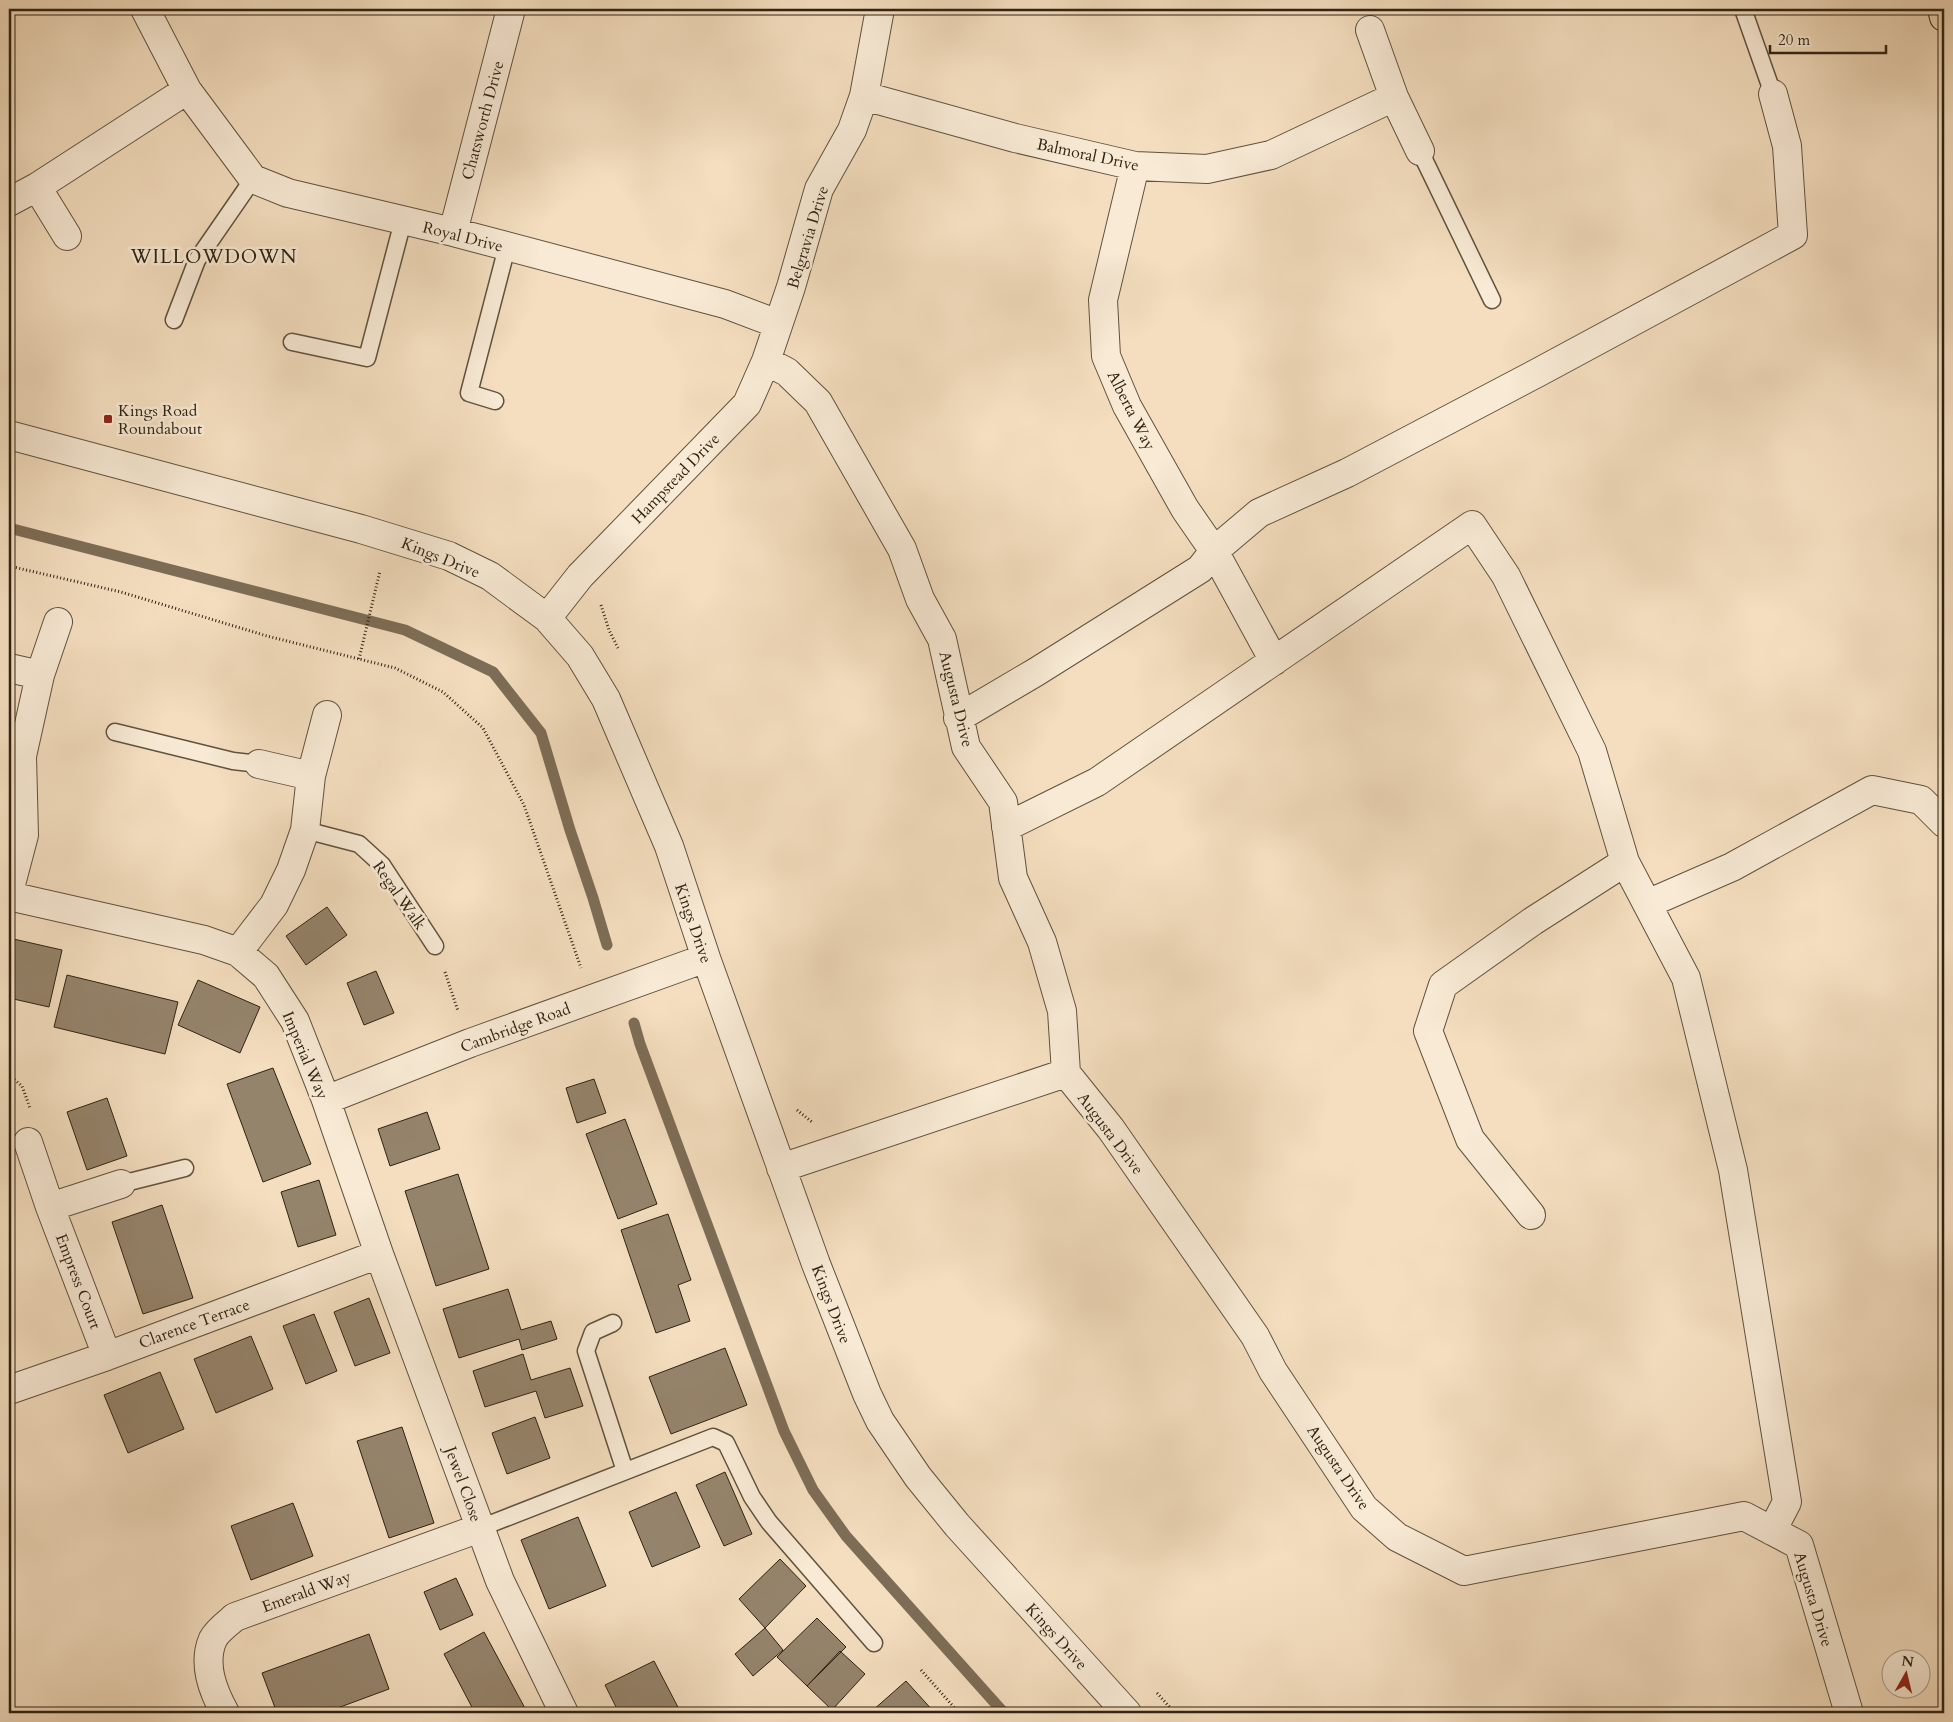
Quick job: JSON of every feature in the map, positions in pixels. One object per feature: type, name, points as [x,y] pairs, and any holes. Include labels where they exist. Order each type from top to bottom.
[{"type":"highway","points":[[1942,9],[1944,17]]},
{"type":"street","points":[[145,9],[187,90],[253,179]]},
{"type":"street","name":"Chatsworth Drive","points":[[452,232],[512,9]]},
{"type":"street","name":"Belgravia Drive","points":[[778,324],[791,287],[819,189],[852,130],[864,96],[880,9]]},
{"type":"street","points":[[1370,30],[1394,97],[1420,151]]},
{"type":"street","points":[[9,202],[37,187],[187,90]]},
{"type":"street","points":[[958,718],[1036,672],[1200,569],[1214,551],[1259,513],[1347,473],[1793,235],[1788,146],[1773,94]]},
{"type":"street","name":"Balmoral Drive","points":[[864,96],[1015,138],[1135,166],[1207,169],[1271,155],[1394,97]]},
{"type":"street","name":"Alberta Way","points":[[1135,166],[1103,300],[1106,356],[1127,406],[1185,509],[1214,551],[1274,661]]},
{"type":"street","name":"Royal Drive","points":[[253,179],[288,193],[452,232],[725,304],[778,324]]},
{"type":"street","points":[[37,187],[68,236]]},
{"type":"street","name":"Hampstead Drive","points":[[547,618],[580,576],[747,404],[766,361],[778,324]]},
{"type":"street","name":"Augusta Drive","points":[[766,361],[787,372],[818,402],[902,549],[920,599],[942,639],[958,718],[966,747],[1003,802],[1013,878],[1042,942],[1062,1011],[1066,1073],[1111,1129],[1255,1336],[1273,1371],[1364,1508],[1398,1537],[1464,1571],[1744,1516],[1798,1545],[1848,1713]]},
{"type":"street","name":"Kings Drive","points":[[9,435],[352,526],[449,556],[490,576],[547,618],[580,656],[606,699],[669,846],[706,958],[781,1168],[860,1375],[880,1422],[918,1478],[957,1525],[1127,1713]]},
{"type":"street","points":[[1006,827],[1097,782],[1472,526],[1506,576],[1592,751],[1625,862],[1686,978],[1734,1170],[1787,1502],[1772,1531]]},
{"type":"street","points":[[9,892],[24,835],[22,756],[40,675],[58,622]]},
{"type":"street","points":[[9,668],[40,675]]},
{"type":"street","points":[[238,952],[274,905],[291,870],[305,830],[311,776],[328,715]]},
{"type":"street","points":[[259,764],[311,776]]},
{"type":"street","points":[[1648,904],[1732,867],[1872,790],[1921,800],[1944,823]]},
{"type":"street","points":[[1531,1215],[1470,1139],[1428,1031],[1443,985],[1533,921],[1625,862]]},
{"type":"street","name":"Imperial Way","points":[[9,896],[204,940],[238,952],[266,976],[295,1022],[326,1100],[379,1254]]},
{"type":"street","name":"Cambridge Road","points":[[326,1100],[470,1044],[706,958]]},
{"type":"street","points":[[781,1168],[1066,1073]]},
{"type":"street","name":"Empress Court","points":[[28,1142],[50,1207],[107,1356]]},
{"type":"street","points":[[50,1207],[120,1184]]},
{"type":"street","name":"Clarence Terrace","points":[[9,1390],[107,1356],[379,1254]]},
{"type":"street","name":"Jewel Close","points":[[379,1254],[500,1580],[559,1712]]},
{"type":"street","name":"Emerald Way","points":[[225,1713],[217,1698],[207,1665],[213,1638],[235,1617],[480,1528]]},
{"type":"lane","points":[[1743,9],[1773,94]]},
{"type":"lane","points":[[1420,151],[1492,300]]},
{"type":"lane","points":[[174,320],[196,260],[253,179]]},
{"type":"lane","points":[[292,342],[367,358],[404,221]]},
{"type":"lane","points":[[496,401],[469,393],[507,247]]},
{"type":"lane","points":[[115,732],[233,761],[259,764]]},
{"type":"lane","name":"Regal Walk","points":[[305,830],[359,844],[382,866],[435,946]]},
{"type":"lane","points":[[120,1184],[184,1168]]},
{"type":"lane","points":[[613,1323],[594,1332],[586,1351],[625,1471]]},
{"type":"lane","points":[[480,1528],[713,1437],[726,1443],[752,1497],[769,1522],[874,1643]]},
{"type":"path","points":[[360,659],[374,597]]},
{"type":"path","points":[[435,946],[470,1044]]},
{"type":"path","points":[[921,1670],[959,1713]]},
{"type":"path","points":[[1155,1691],[1174,1713]]},
{"type":"building","points":[[327,907],[347,935],[306,965],[286,936]]},
{"type":"building","points":[[9,938],[62,950],[49,1007],[9,998]]},
{"type":"building","points":[[376,971],[394,1013],[364,1025],[347,983]]},
{"type":"building","points":[[67,975],[178,1002],[165,1054],[54,1027]]},
{"type":"building","points":[[198,980],[260,1007],[240,1053],[178,1025]]},
{"type":"building","points":[[273,1068],[311,1164],[263,1182],[227,1084]]},
{"type":"building","points":[[594,1079],[606,1113],[577,1123],[566,1088]]},
{"type":"building","points":[[107,1098],[127,1156],[87,1170],[67,1112]]},
{"type":"building","points":[[427,1112],[440,1149],[390,1166],[378,1129]]},
{"type":"building","points":[[625,1119],[657,1204],[618,1219],[586,1134]]},
{"type":"building","points":[[458,1174],[489,1269],[436,1286],[405,1191]]},
{"type":"building","points":[[319,1180],[336,1235],[298,1247],[281,1192]]},
{"type":"building","points":[[162,1205],[193,1298],[143,1314],[112,1222]]},
{"type":"building","points":[[668,1214],[691,1280],[678,1285],[690,1321],[656,1333],[621,1230]]},
{"type":"building","points":[[508,1289],[521,1330],[551,1321],[557,1339],[522,1350],[519,1339],[459,1358],[443,1309]]},
{"type":"building","points":[[369,1298],[390,1353],[355,1366],[334,1312]]},
{"type":"building","points":[[314,1314],[337,1371],[306,1384],[283,1326]]},
{"type":"building","points":[[251,1336],[273,1389],[216,1413],[194,1359]]},
{"type":"building","points":[[725,1348],[747,1405],[671,1434],[649,1377]]},
{"type":"building","points":[[523,1354],[531,1380],[570,1368],[583,1406],[545,1418],[536,1391],[485,1407],[473,1371]]},
{"type":"building","points":[[160,1372],[184,1429],[128,1453],[104,1395]]},
{"type":"building","points":[[535,1417],[550,1458],[507,1474],[492,1433]]},
{"type":"building","points":[[402,1427],[434,1523],[389,1538],[357,1441]]},
{"type":"building","points":[[725,1472],[752,1534],[724,1546],[696,1485]]},
{"type":"building","points":[[676,1492],[700,1547],[652,1567],[629,1512]]},
{"type":"building","points":[[293,1503],[313,1556],[251,1580],[231,1526]]},
{"type":"building","points":[[578,1517],[606,1586],[549,1609],[521,1540]]},
{"type":"building","points":[[780,1559],[806,1586],[765,1628],[739,1599]]},
{"type":"building","points":[[456,1578],[473,1615],[440,1630],[424,1592]]},
{"type":"building","points":[[817,1618],[846,1647],[807,1686],[777,1657]]},
{"type":"building","points":[[765,1628],[783,1650],[753,1676],[735,1654]]},
{"type":"building","points":[[484,1632],[527,1712],[475,1713],[444,1654]]},
{"type":"building","points":[[369,1634],[389,1689],[324,1713],[277,1713],[262,1673]]},
{"type":"building","points":[[840,1651],[865,1674],[832,1710],[807,1686]]},
{"type":"building","points":[[654,1661],[681,1713],[619,1713],[605,1685]]},
{"type":"building","points":[[906,1681],[935,1713],[874,1713],[872,1711]]},
{"type":"waterway","points":[[9,528],[405,630],[493,672],[541,733],[607,945]]},
{"type":"waterway","points":[[634,1023],[640,1044],[784,1431],[813,1490],[846,1536],[1004,1713]]},
{"type":"place","name":"Kings Road Roundabout","points":[[108,419]]},
{"type":"district","name":"WILLOWDOWN","points":[[214,256]]}]
